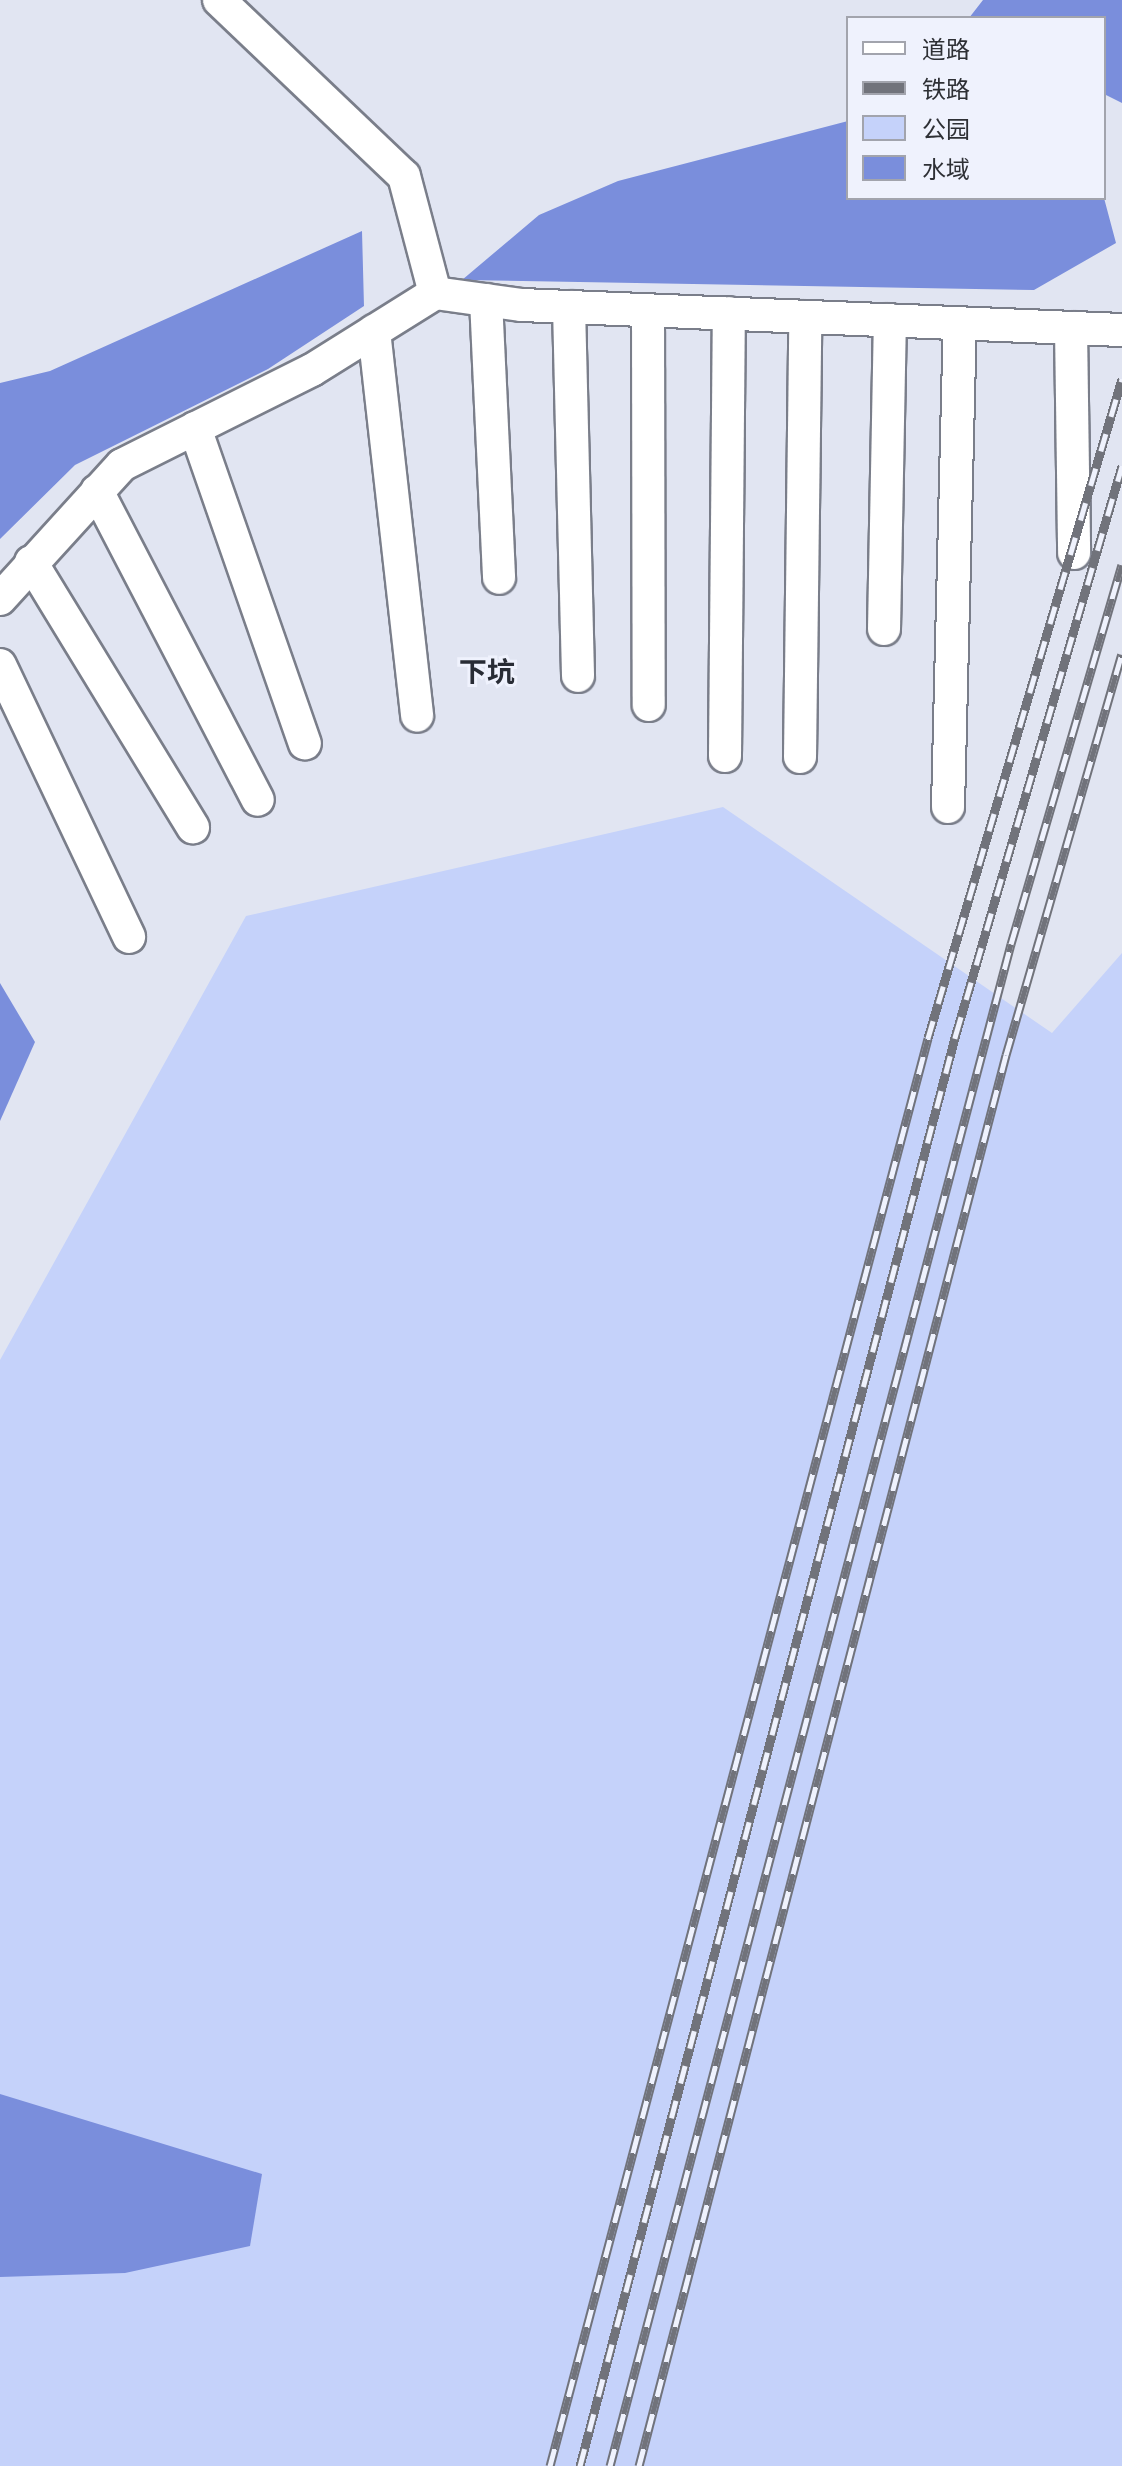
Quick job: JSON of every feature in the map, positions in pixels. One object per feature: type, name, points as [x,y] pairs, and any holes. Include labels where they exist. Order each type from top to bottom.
[{"type":"street","points":[[219,0],[404,176],[435,293]]},
{"type":"street","points":[[0,599],[122,465],[312,370],[435,293],[569,307],[1122,330]]},
{"type":"street","points":[[486,300],[499,578]]},
{"type":"street","points":[[569,307],[578,676]]},
{"type":"street","points":[[648,310],[649,705]]},
{"type":"street","points":[[725,756],[729,313]]},
{"type":"street","points":[[800,757],[805,317]]},
{"type":"street","points":[[884,629],[890,320]]},
{"type":"street","points":[[948,807],[960,323]]},
{"type":"street","points":[[1071,328],[1074,553]]},
{"type":"street","points":[[374,331],[417,716]]},
{"type":"street","points":[[195,428],[305,743]]},
{"type":"street","points":[[97,491],[258,800]]},
{"type":"street","points":[[31,562],[193,827]]},
{"type":"street","points":[[0,665],[129,937]]},
{"type":"green space","points":[[723,807],[1052,1033],[1122,953],[1122,2466],[0,2466],[0,1360],[246,916]]},
{"type":"water","points":[[983,0],[1122,0],[1122,103],[1106,95],[1106,16],[971,16]]},
{"type":"water","points":[[846,122],[846,200],[1105,200],[1116,243],[1034,290],[462,280],[539,215],[618,181]]},
{"type":"water","points":[[362,231],[364,306],[268,369],[75,465],[0,539],[0,383],[50,371]]},
{"type":"water","points":[[0,983],[35,1042],[0,1121]]},
{"type":"water","points":[[0,2094],[262,2174],[250,2246],[125,2273],[0,2277]]},
{"type":"railway","points":[[550,2466],[928,1038],[1122,379]]},
{"type":"railway","points":[[580,2466],[956,1034],[1122,466]]},
{"type":"railway","points":[[610,2466],[1011,944],[1122,565]]},
{"type":"railway","points":[[639,2466],[1006,1055],[1122,654]]},
{"type":"district","name":"下坑","points":[[487,672]]}]
